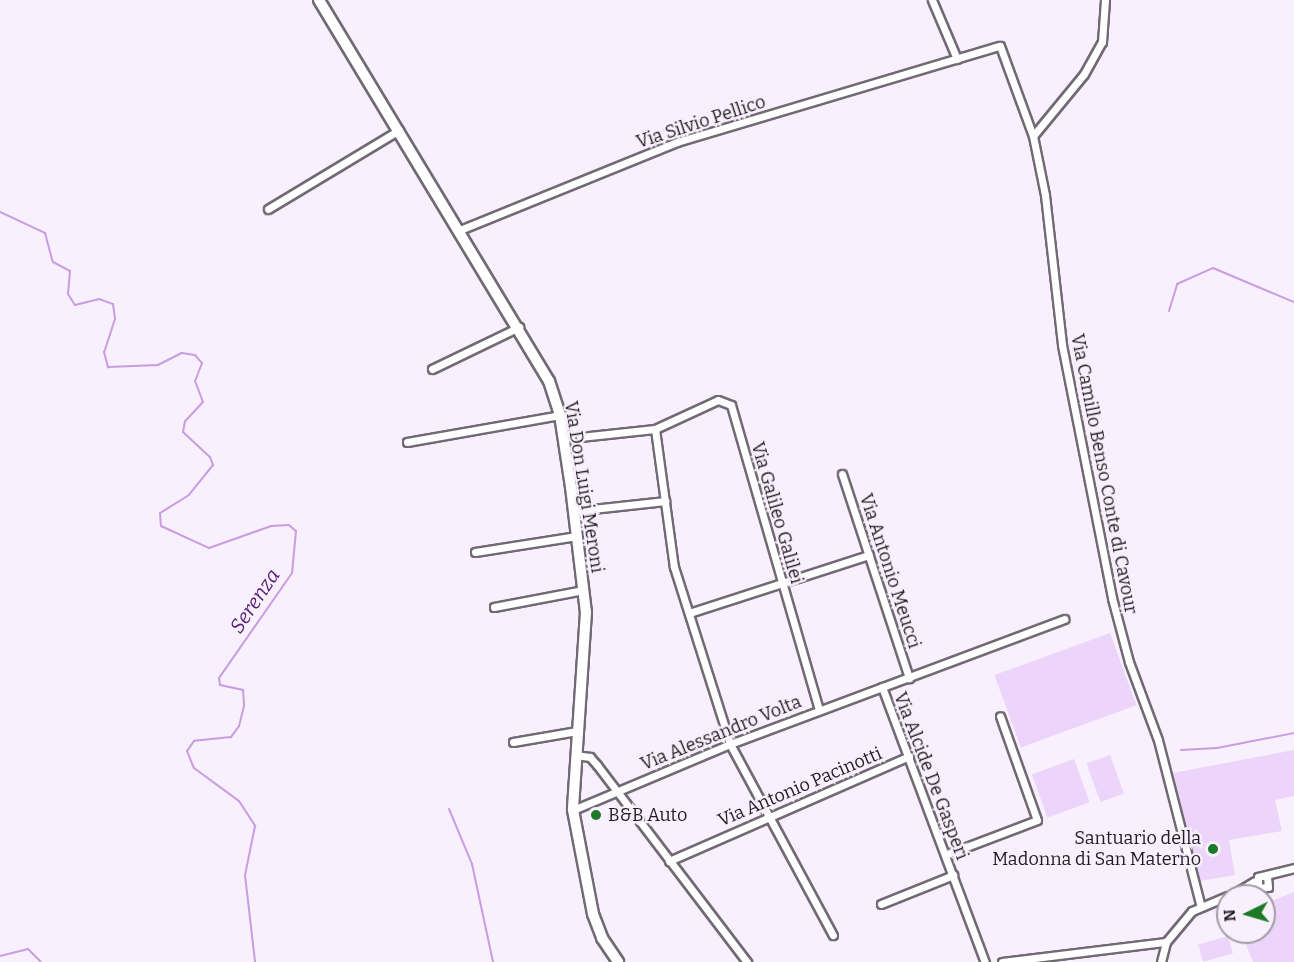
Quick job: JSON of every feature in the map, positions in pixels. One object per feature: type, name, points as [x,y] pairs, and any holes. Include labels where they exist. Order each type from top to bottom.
[{"type":"street","name":"Via Don Luigi Meroni","points":[[319,0],[519,327],[549,381],[560,415],[583,590],[584,652],[575,755],[573,810],[593,914],[602,938],[618,962]]},
{"type":"street","points":[[932,0],[957,59]]},
{"type":"street","points":[[1033,136],[1084,74],[1102,42],[1105,0]]},
{"type":"street","name":"Via Silvio Pellico","points":[[460,230],[677,142],[1000,46]]},
{"type":"street","name":"Via Camillo Benso Conte di Cavour","points":[[1000,46],[1033,136],[1045,195],[1062,345],[1112,598],[1129,662],[1158,740],[1200,904]]},
{"type":"street","points":[[268,209],[399,130]]},
{"type":"street","points":[[432,369],[519,327]]},
{"type":"street","name":"Via Galileo Galilei","points":[[655,429],[718,400],[731,405],[819,710]]},
{"type":"street","points":[[407,442],[560,415]]},
{"type":"street","points":[[580,437],[655,429],[674,567],[730,744],[833,934]]},
{"type":"street","name":"Via Antonio Meucci","points":[[842,474],[909,678]]},
{"type":"street","points":[[574,511],[665,501]]},
{"type":"street","points":[[475,552],[577,537]]},
{"type":"street","points":[[689,613],[869,555]]},
{"type":"street","points":[[494,607],[583,590]]},
{"type":"street","name":"Via Alessandro Volta","points":[[573,810],[730,744],[1064,619]]},
{"type":"street","name":"Via Alcide De Gasperi","points":[[882,687],[985,962]]},
{"type":"street","points":[[945,855],[1038,820],[1000,716]]},
{"type":"street","points":[[513,742],[577,732]]},
{"type":"street","points":[[575,755],[591,758],[747,962]]},
{"type":"street","name":"Via Antonio Pacinotti","points":[[669,861],[909,756]]},
{"type":"street","points":[[1267,884],[1268,880],[1283,870],[1294,868]]},
{"type":"street","name":"Via Alcide De Gasperi","points":[[881,904],[953,875]]},
{"type":"street","points":[[1257,884],[1262,876],[1268,880]]},
{"type":"street","points":[[1161,962],[1166,942],[1200,904],[1216,900]]},
{"type":"street","points":[[1002,962],[1166,942]]},
{"type":"shaded area","points":[[1110,633],[1136,705],[1021,747],[994,675]]},
{"type":"shaded area","points":[[1294,750],[1294,796],[1275,800],[1282,831],[1229,840],[1235,875],[1200,881],[1173,773]]},
{"type":"shaded area","points":[[1110,755],[1124,794],[1101,802],[1087,764]]},
{"type":"shaded area","points":[[1074,759],[1090,802],[1047,818],[1032,774]]},
{"type":"shaded area","points":[[1294,892],[1294,962],[1253,962],[1246,944],[1276,944],[1276,899]]},
{"type":"shaded area","points":[[1216,939],[1216,944],[1230,944],[1233,953],[1203,962],[1198,945]]},
{"type":"waterway","name":"Serenza","points":[[0,212],[45,233],[53,262],[70,271],[68,294],[75,305],[99,299],[113,304],[115,319],[104,352],[108,367],[158,365],[182,353],[195,355],[202,363],[195,381],[203,402],[185,421],[183,432],[210,457],[213,465],[189,495],[160,513],[161,526],[209,548],[271,526],[289,525],[296,531],[292,573],[219,678],[220,685],[243,690],[244,706],[239,726],[231,737],[194,741],[187,751],[194,768],[239,801],[255,826],[245,875],[255,962]]},
{"type":"waterway","points":[[1169,311],[1177,284],[1213,268],[1294,302]]},
{"type":"waterway","points":[[1181,750],[1217,748],[1294,733]]},
{"type":"waterway","points":[[449,809],[472,864],[493,962]]},
{"type":"waterway","points":[[0,956],[28,949],[41,962]]},
{"type":"place","name":"B&B Auto","points":[[596,815]]},
{"type":"place","name":"Santuario della Madonna di San Materno","points":[[1213,849]]}]
